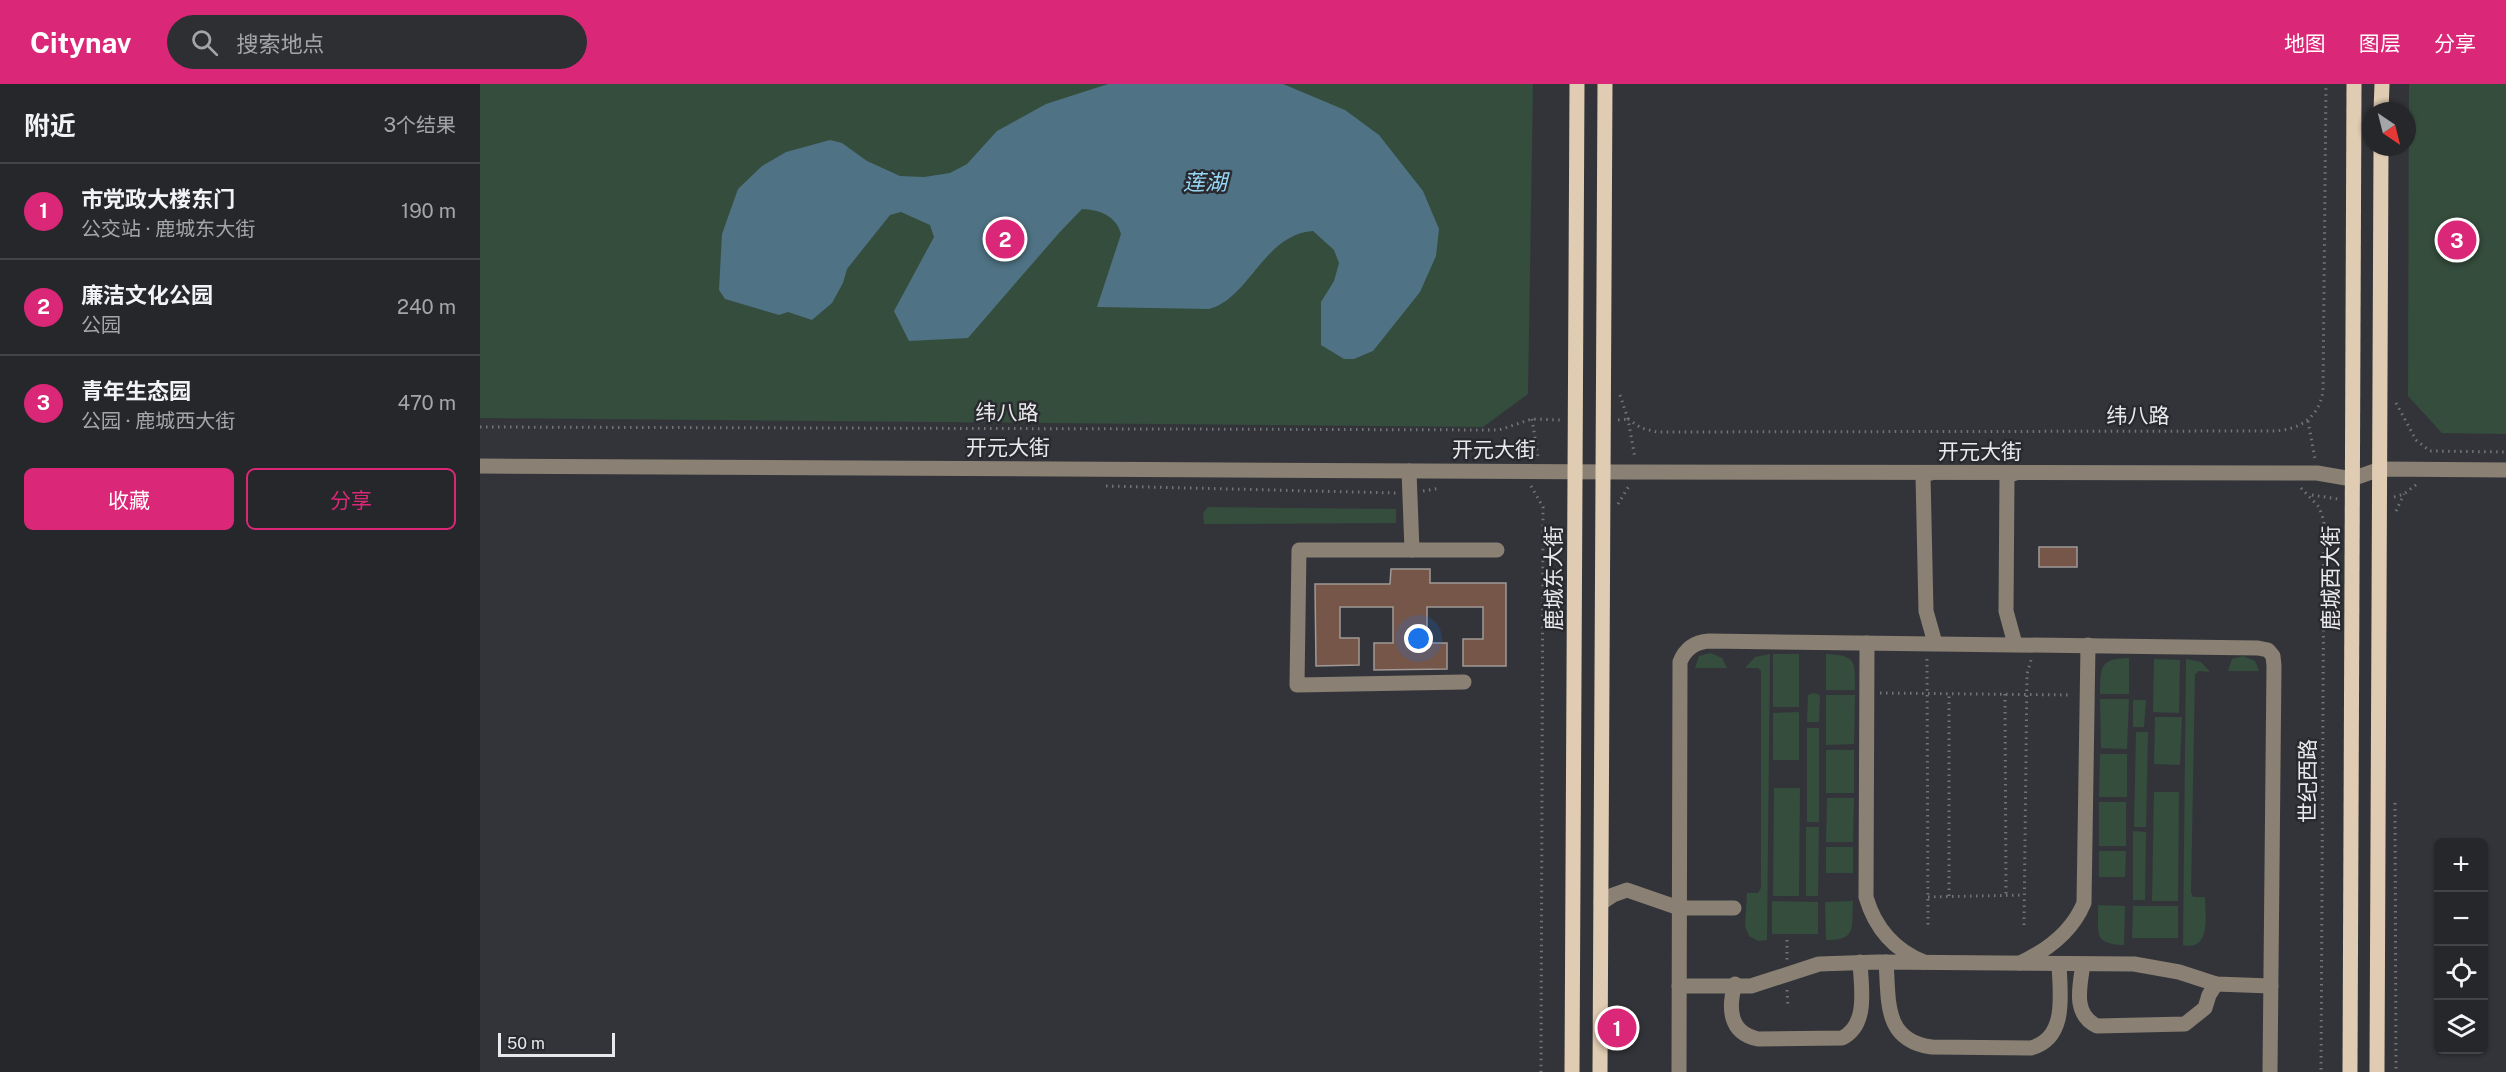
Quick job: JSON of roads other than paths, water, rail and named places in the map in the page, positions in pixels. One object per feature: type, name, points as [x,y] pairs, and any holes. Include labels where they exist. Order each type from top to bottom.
[{"type":"main road","name":"鹿城东大街","points":[[1572,1072],[1577,84]]},
{"type":"main road","points":[[1600,1072],[1605,84]]},
{"type":"main road","name":"鹿城西大街","points":[[2350,1072],[2354,84]]},
{"type":"main road","points":[[2381,102],[2382,84]]},
{"type":"main road","points":[[2377,1072],[2381,156]]},
{"type":"street","name":"开元大街","points":[[480,466],[2318,473],[2352,478],[2380,469],[2506,470]]},
{"type":"street","points":[[1409,471],[1412,550]]},
{"type":"street","points":[[1931,473],[1923,475],[1926,611],[1931,649]]},
{"type":"street","points":[[2015,644],[2006,611],[2007,476],[2016,473]]},
{"type":"street","points":[[1464,682],[1297,685],[1299,550],[1497,550]]},
{"type":"street","points":[[1679,1072],[1680,668],[1685,652],[1696,644],[1709,641],[1867,643],[1931,649],[2015,644],[2268,650],[2273,656],[2270,1072]]},
{"type":"street","points":[[1867,643],[1866,897],[1873,916],[1889,940],[1928,964]]},
{"type":"street","points":[[2017,964],[2055,942],[2068,930],[2079,915],[2084,903],[2088,645]]},
{"type":"street","points":[[1601,903],[1627,890],[1679,908],[1734,908]]},
{"type":"street","points":[[1679,986],[1735,984],[1751,986],[1819,964],[1860,962],[2156,966],[2216,984],[2271,986]]},
{"type":"street","points":[[1735,984],[1730,999],[1731,1017],[1738,1028],[1750,1037],[1758,1039],[1842,1038],[1852,1031],[1860,1015],[1860,962]]},
{"type":"street","points":[[1886,962],[1890,1015],[1896,1028],[1908,1040],[1918,1045],[1932,1047],[2031,1048],[2041,1044],[2050,1036],[2058,1018],[2059,964]]},
{"type":"street","points":[[2083,964],[2078,996],[2084,1014],[2097,1026],[2186,1024],[2205,1008],[2216,984]]},
{"type":"water","name":"莲湖","points":[[1108,84],[1283,84],[1345,110],[1379,135],[1423,191],[1439,229],[1436,256],[1420,292],[1373,351],[1354,359],[1344,359],[1321,345],[1321,302],[1334,281],[1339,263],[1334,250],[1313,231],[1296,235],[1282,243],[1269,254],[1235,293],[1223,303],[1209,309],[1097,307],[1121,234],[1119,228],[1107,215],[1082,209],[968,338],[909,341],[894,311],[934,237],[930,225],[901,212],[890,215],[847,269],[843,283],[832,303],[812,320],[788,312],[779,315],[725,299],[719,290],[722,234],[738,189],[762,166],[786,152],[830,140],[842,143],[867,161],[900,176],[924,177],[950,173],[967,164],[997,131],[1046,104]]},
{"type":"place","name":"廉洁文化公园","points":[[1005,239]]},
{"type":"place","name":"青年生态园","points":[[2457,240]]},
{"type":"place","name":"市党政大楼东门","points":[[1617,1028]]}]
